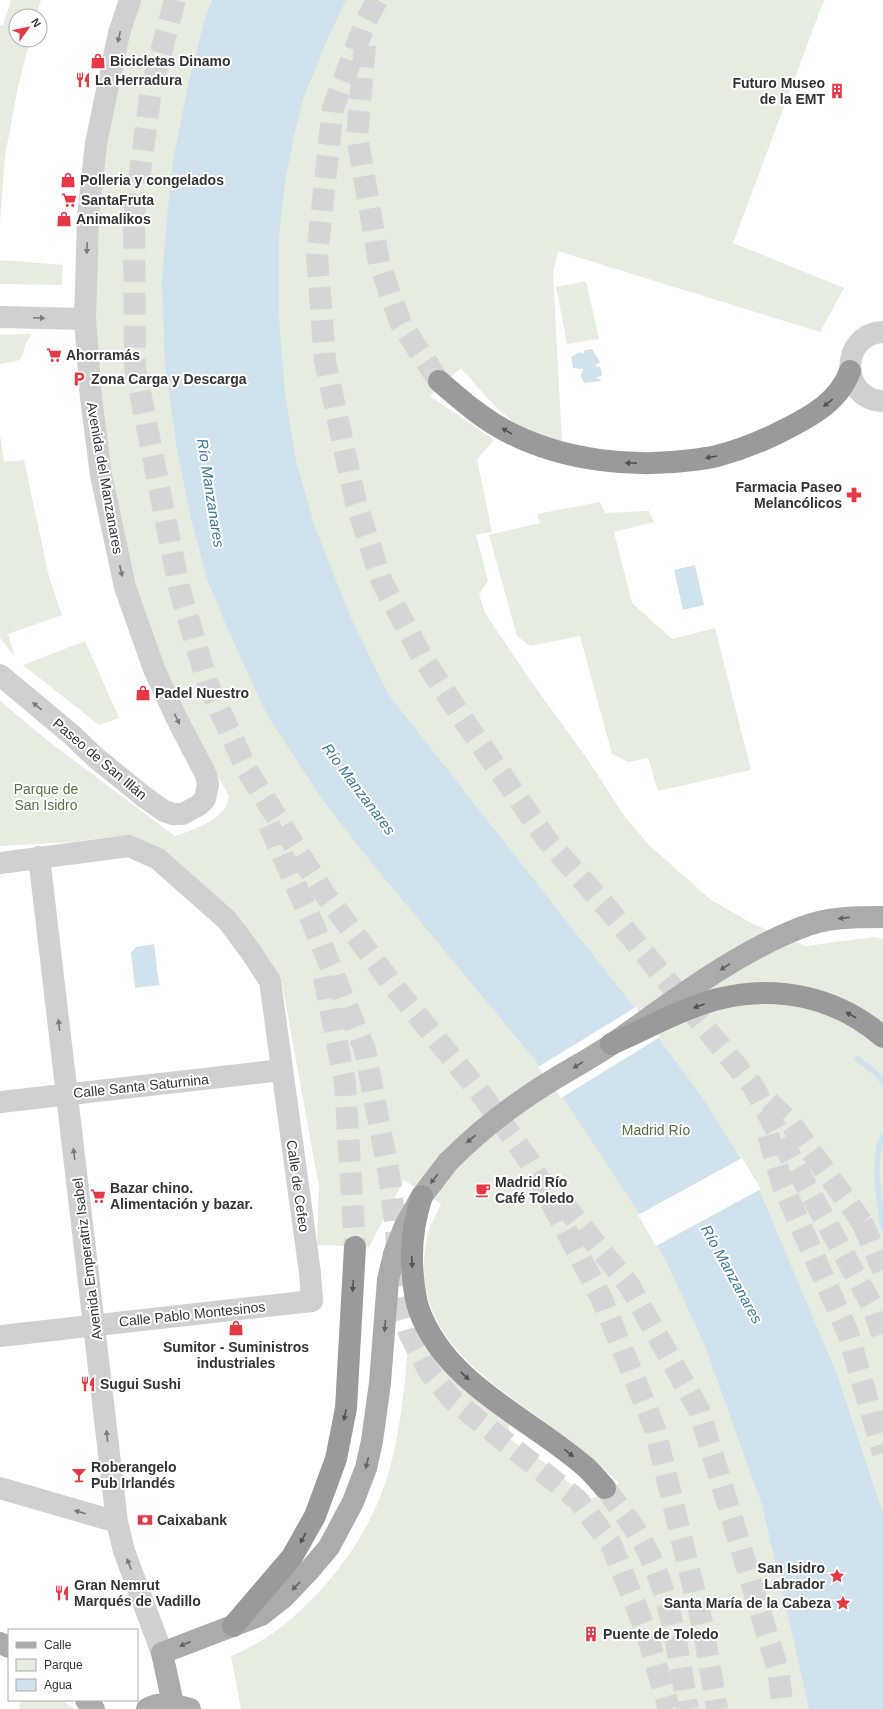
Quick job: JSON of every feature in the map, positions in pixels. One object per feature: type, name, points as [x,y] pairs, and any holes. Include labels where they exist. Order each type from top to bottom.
[{"type":"highway","points":[[439,381],[471,409],[512,434],[561,453],[614,462],[670,463],[716,457],[764,440],[802,422],[830,402],[840,391],[850,371]]},
{"type":"highway","points":[[611,1044],[718,999],[763,992],[791,994],[826,1003],[853,1015],[883,1038]]},
{"type":"highway","points":[[422,1196],[415,1217],[411,1260],[414,1292],[418,1308],[431,1335],[451,1362],[479,1388],[570,1454],[591,1472],[605,1488]]},
{"type":"highway","points":[[233,1626],[292,1557],[315,1516],[336,1459],[346,1408],[355,1247]]},
{"type":"main road","points":[[145,1705],[163,1704],[181,1706],[162,1653],[261,1615],[284,1597],[329,1547],[354,1502],[366,1468],[372,1441],[380,1383],[388,1280],[394,1254],[405,1226],[422,1196],[448,1162],[469,1141],[526,1097],[611,1044],[655,1013],[759,946],[801,927],[845,917],[883,917]]},
{"type":"main road","points":[[87,1701],[94,1709]]},
{"type":"street","name":"Avenida del Manzanares","points":[[130,0],[119,33],[96,143],[88,217],[85,319],[91,398],[101,475],[124,587],[154,669],[177,719],[206,775],[208,784],[206,799]]},
{"type":"street","points":[[0,317],[85,319]]},
{"type":"street","points":[[882,331],[870,335],[861,341],[854,350],[850,360],[850,371],[853,382],[860,391],[869,398],[883,401]]},
{"type":"street","name":"Paseo de San Illán","points":[[0,675],[72,735],[95,757],[164,811],[173,814],[183,814],[199,805],[206,799]]},
{"type":"street","name":"Calle de Cefeo","points":[[0,863],[129,846],[158,860],[192,889],[227,920],[251,952],[270,981],[310,1273],[312,1301]]},
{"type":"street","name":"Avenida Emperatriz Isabel","points":[[39,858],[117,1522],[124,1551],[162,1653]]},
{"type":"street","name":"Calle Santa Saturnina","points":[[0,1102],[282,1070]]},
{"type":"street","name":"Calle Pablo Montesinos","points":[[0,1336],[312,1301]]},
{"type":"street","points":[[0,1488],[117,1522]]},
{"type":"green space","points":[[11,0],[41,0],[38,8],[8,8]]},
{"type":"green space","name":"Madrid Río","points":[[138,0],[824,0],[733,243],[844,288],[820,332],[558,251],[553,274],[562,444],[532,433],[512,421],[494,405],[461,368],[430,396],[494,440],[477,459],[492,532],[476,535],[488,581],[479,594],[485,613],[530,680],[588,760],[625,817],[650,846],[711,900],[753,924],[806,946],[874,937],[883,939],[883,1709],[241,1709],[231,1656],[271,1635],[293,1618],[308,1603],[338,1570],[362,1534],[372,1515],[381,1495],[393,1457],[403,1397],[409,1338],[419,1337],[437,1361],[510,1422],[508,1438],[549,1466],[590,1500],[619,1483],[573,1442],[485,1377],[462,1355],[442,1330],[429,1302],[424,1270],[429,1230],[441,1204],[404,1180],[369,1247],[317,1245],[319,1187],[282,983],[249,935],[149,844],[131,835],[71,842],[0,846],[0,701],[48,741],[175,836],[195,829],[215,818],[225,808],[229,796],[203,750],[143,619],[101,433],[92,259],[102,137]]},
{"type":"green space","points":[[8,9],[8,48],[28,48],[18,87],[5,156],[0,223],[0,25],[3,25]]},
{"type":"green space","points":[[0,260],[63,265],[62,285],[0,284]]},
{"type":"green space","points":[[586,281],[599,339],[567,344],[556,287]]},
{"type":"green space","points":[[32,334],[27,340],[20,360],[0,364],[0,335]]},
{"type":"green space","points":[[0,435],[4,462],[24,460],[49,577],[62,615],[8,634],[15,657],[0,638]]},
{"type":"green space","points":[[600,502],[605,513],[649,511],[654,522],[614,532],[632,603],[672,639],[715,628],[751,770],[658,791],[648,758],[628,762],[612,754],[580,636],[530,646],[517,636],[489,535],[540,523],[537,514]]},
{"type":"green space","points":[[85,641],[119,718],[99,725],[23,665]]},
{"type":"green space","points":[[20,1701],[63,1701],[74,1709],[19,1709]]},
{"type":"water","name":"Río Manzanares","points":[[212,0],[346,0],[327,40],[303,99],[285,182],[279,236],[279,317],[285,394],[296,461],[315,527],[350,616],[388,694],[659,1039],[700,1094],[757,1185],[838,1377],[883,1514],[883,1709],[809,1709],[762,1505],[705,1346],[665,1259],[635,1207],[568,1105],[535,1060],[367,857],[322,799],[267,715],[208,582],[191,519],[177,449],[165,366],[162,285],[173,161],[189,81],[204,22]]},
{"type":"water","points":[[592,349],[600,362],[595,366],[600,367],[602,374],[596,378],[600,379],[601,381],[584,383],[581,376],[583,369],[573,368],[571,357],[580,352],[583,354],[585,350]]},
{"type":"water","points":[[695,565],[704,605],[683,610],[674,570]]},
{"type":"water","points":[[154,944],[159,985],[135,988],[131,953],[136,947]]},
{"type":"pier","points":[[636,1007],[660,1037],[561,1098],[538,1067]]},
{"type":"pier","points":[[742,1158],[761,1189],[656,1246],[638,1215]]},
{"type":"waterway","points":[[857,1059],[875,1072],[883,1082]]},
{"type":"waterway","points":[[883,1136],[879,1146],[877,1169],[877,1181],[883,1228]]},
{"type":"tunnel","points":[[175,0],[151,90],[134,217],[135,367],[179,587],[207,682],[247,770],[324,893],[392,984],[482,1095],[530,1162],[601,1297],[655,1429],[703,1627],[717,1709]]},
{"type":"tunnel","points":[[377,0],[366,21],[333,108],[317,255],[325,361],[356,503],[382,582],[421,655],[465,722],[547,840],[609,910],[753,1086],[873,1307],[883,1337]]},
{"type":"tunnel","points":[[365,45],[357,136],[379,263],[401,324],[439,381]]},
{"type":"tunnel","points":[[269,825],[313,924],[365,1050],[389,1175],[396,1230],[399,1298],[410,1335],[430,1373],[453,1400],[578,1500],[611,1544],[646,1631],[669,1709]]},
{"type":"tunnel","points":[[324,977],[345,1083],[355,1247]]},
{"type":"tunnel","points":[[769,1102],[789,1121],[862,1222]]},
{"type":"tunnel","points":[[768,1135],[783,1186],[848,1333],[883,1453]]},
{"type":"tunnel","points":[[562,1202],[629,1285],[699,1410],[778,1670],[783,1709]]},
{"type":"tunnel","points":[[862,1222],[883,1270]]},
{"type":"tunnel","points":[[605,1488],[632,1524],[649,1553],[660,1580],[675,1635],[688,1709]]},
{"type":"place","name":"Bicicletas Dinamo","points":[[98,61]]},
{"type":"place","name":"La Herradura","points":[[83,80]]},
{"type":"place","name":"Futuro Museo de la EMT","points":[[837,91]]},
{"type":"place","name":"Polleria y congelados","points":[[68,180]]},
{"type":"place","name":"SantaFruta","points":[[69,200]]},
{"type":"place","name":"Animalikos","points":[[64,219]]},
{"type":"place","name":"Ahorramás","points":[[54,355]]},
{"type":"place","name":"Zona Carga y Descarga","points":[[79,379]]},
{"type":"place","name":"Farmacia Paseo Melancólicos","points":[[854,495]]},
{"type":"place","name":"Padel Nuestro","points":[[143,693]]},
{"type":"place","name":"Madrid Río Café Toledo","points":[[483,1190]]},
{"type":"place","name":"Bazar chino. Alimentación y bazar.","points":[[98,1196]]},
{"type":"place","name":"Sumitor - Suministros industriales","points":[[236,1328]]},
{"type":"place","name":"Sugui Sushi","points":[[88,1384]]},
{"type":"place","name":"Roberangelo Pub Irlandés","points":[[79,1475]]},
{"type":"place","name":"Caixabank","points":[[145,1520]]},
{"type":"place","name":"San Isidro Labrador","points":[[837,1576]]},
{"type":"place","name":"Gran Nemrut Marqués de Vadillo","points":[[62,1593]]},
{"type":"place","name":"Santa María de la Cabeza","points":[[843,1603]]},
{"type":"place","name":"Puente de Toledo","points":[[591,1634]]},
{"type":"park label","name":"Parque de San Isidro","points":[[46,798]]}]
